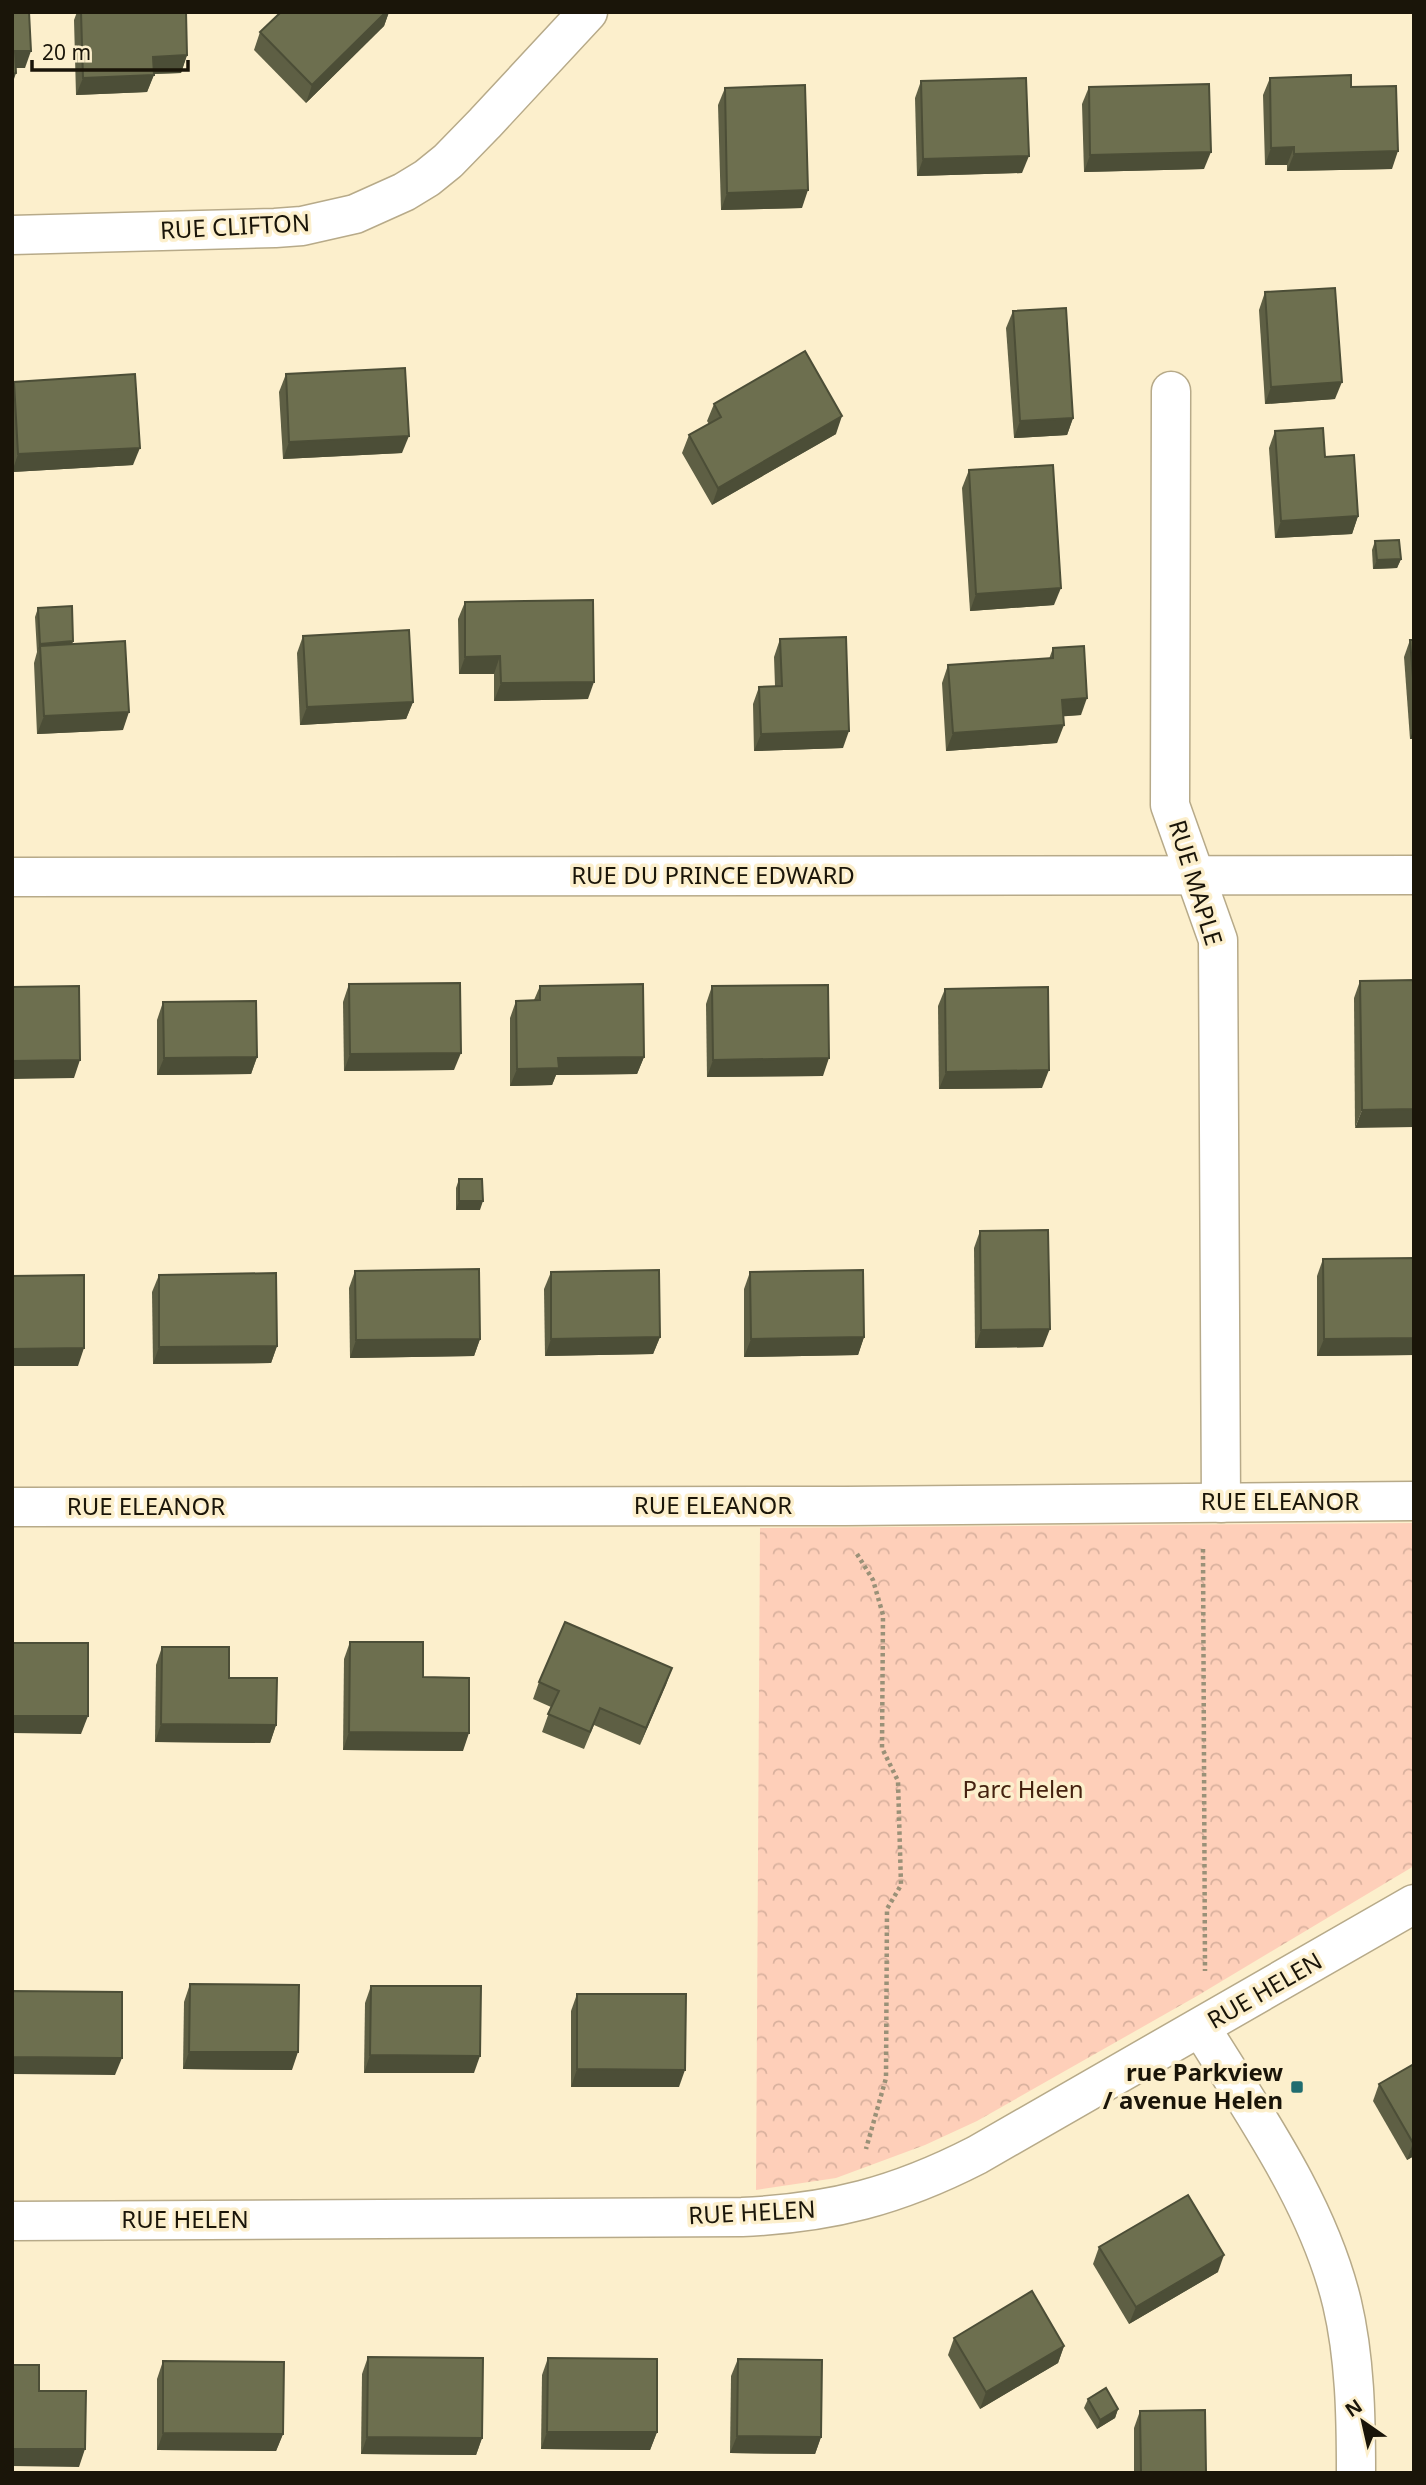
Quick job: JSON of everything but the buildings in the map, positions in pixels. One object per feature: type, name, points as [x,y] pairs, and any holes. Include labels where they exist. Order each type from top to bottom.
[{"type":"street","name":"RUE CLIFTON","points":[[12,235],[302,226],[367,209],[404,192],[448,161],[588,12]]},
{"type":"street","name":"RUE MAPLE","points":[[1171,391],[1170,804],[1218,940],[1221,1503]]},
{"type":"street","name":"RUE DU PRINCE EDWARD","points":[[12,877],[1414,875]]},
{"type":"street","name":"RUE ELEANOR","points":[[12,1507],[518,1507],[1414,1501]]},
{"type":"street","name":"RUE HELEN","points":[[12,2221],[715,2217],[812,2212],[880,2197],[945,2171],[1201,2028],[1414,1903]]},
{"type":"street","points":[[1201,2028],[1295,2186],[1312,2218],[1331,2265],[1348,2334],[1355,2399],[1356,2473]]},
{"type":"path","points":[[1203,1545],[1205,1972]]},
{"type":"path","points":[[855,1549],[873,1580],[883,1615],[882,1748],[898,1781],[901,1885],[887,1909],[886,2078],[864,2154]]},
{"type":"green space","name":"Parc Helen","points":[[1414,1523],[1414,1866],[1197,1996],[977,2121],[925,2145],[836,2178],[756,2190],[760,1528]]},
{"type":"place","name":"rue Parkview / avenue Helen","points":[[1297,2087]]}]
